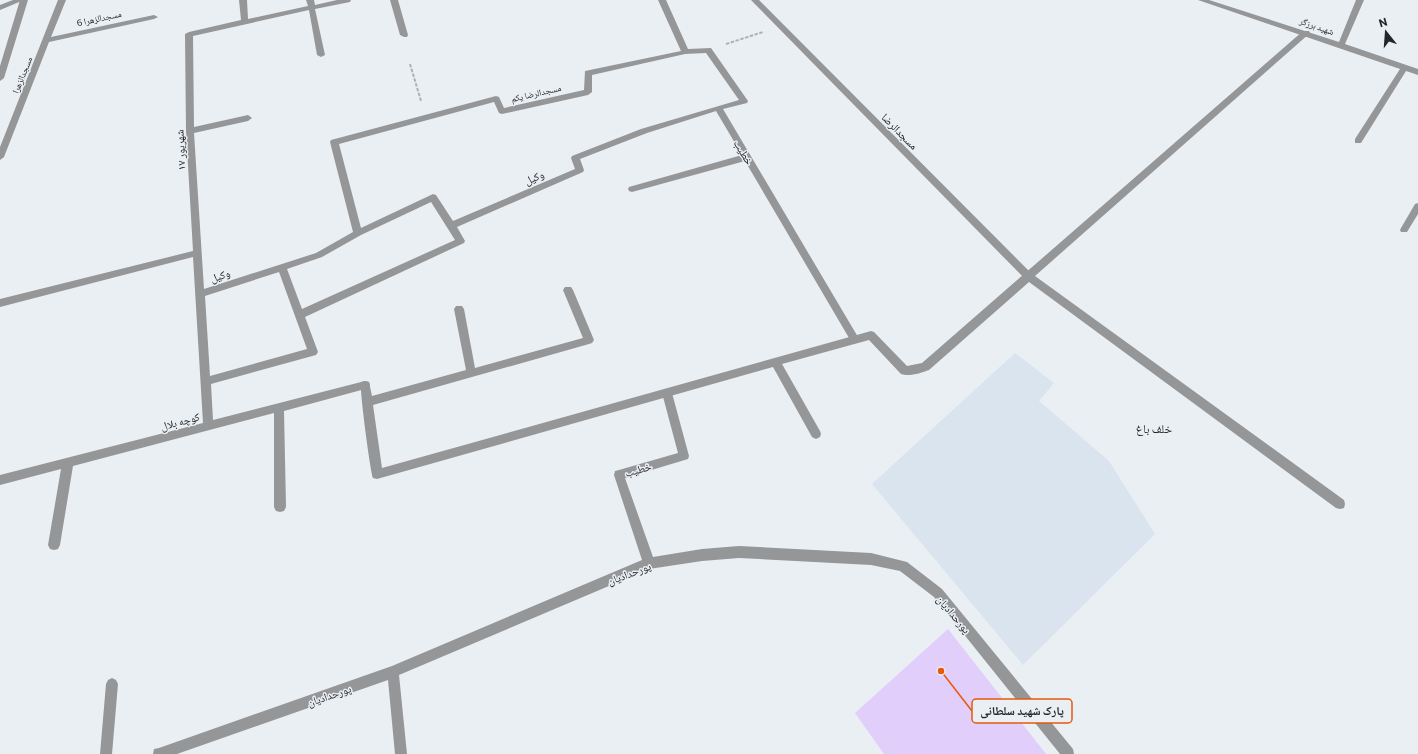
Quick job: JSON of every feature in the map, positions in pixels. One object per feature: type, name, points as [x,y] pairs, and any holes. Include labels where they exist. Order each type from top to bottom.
[{"type":"street","points":[[0,8],[4,5],[20,0]]},
{"type":"street","points":[[0,78],[24,0]]},
{"type":"street","name":"مسجدالزهرا","points":[[0,157],[48,40],[62,0]]},
{"type":"street","points":[[242,0],[245,22]]},
{"type":"street","name":"۱۷ شهریور","points":[[208,426],[190,131],[189,34],[245,22],[311,4],[347,0]]},
{"type":"street","points":[[394,0],[404,35]]},
{"type":"street","points":[[662,0],[686,52],[708,50],[744,101],[718,108]]},
{"type":"street","name":"مسجدالرضا","points":[[755,0],[1029,277],[1340,504]]},
{"type":"street","points":[[1341,45],[1360,0]]},
{"type":"street","name":"شهید برزگر","points":[[1207,1],[1306,33],[1418,72]]},
{"type":"street","points":[[311,4],[321,55]]},
{"type":"street","name":"مسجدالزهرا 6","points":[[48,40],[154,17]]},
{"type":"street","points":[[568,290],[589,340],[367,402],[377,474],[871,335],[905,371],[925,367],[1306,33]]},
{"type":"street","name":"مسجدالرضا یکم","points":[[358,233],[334,142],[496,98],[502,111],[588,92],[588,73],[686,52]]},
{"type":"street","points":[[1358,141],[1405,67]]},
{"type":"street","name":"خطیب","points":[[718,108],[855,340]]},
{"type":"street","name":"وکیل","points":[[199,294],[319,255],[358,233],[434,197],[452,225],[580,170],[575,158],[644,131],[718,108]]},
{"type":"street","points":[[190,131],[248,118]]},
{"type":"street","points":[[632,189],[747,157]]},
{"type":"street","points":[[1404,230],[1418,206]]},
{"type":"street","points":[[300,314],[461,242],[452,225]]},
{"type":"street","points":[[0,303],[197,253]]},
{"type":"street","points":[[206,381],[313,352],[282,267]]},
{"type":"street","points":[[459,309],[471,373]]},
{"type":"street","points":[[775,362],[816,434]]},
{"type":"street","name":"کوچه بلال","points":[[0,480],[365,385],[367,402]]},
{"type":"street","name":"خطیب","points":[[649,564],[619,475],[684,456],[667,393]]},
{"type":"street","points":[[279,407],[280,507]]},
{"type":"street","points":[[54,545],[68,462]]},
{"type":"street","name":"پورحدادیان","points":[[159,754],[393,672],[649,564],[702,555],[739,552],[871,559],[902,566],[938,593],[1068,754]]},
{"type":"street","points":[[393,672],[402,754]]},
{"type":"street","points":[[106,754],[112,684]]},
{"type":"path","points":[[708,50],[781,26]]},
{"type":"path","points":[[410,64],[425,117]]},
{"type":"shaded area","points":[[1015,353],[1054,383],[1039,401],[1109,461],[1155,534],[1023,665],[872,484]]},
{"type":"shaded area","points":[[948,629],[1046,754],[884,754],[855,713]]},
{"type":"place","name":"پارک شهید سلطانی","points":[[941,671]]},
{"type":"district","name":"خلف باغ","points":[[1154,428]]}]
